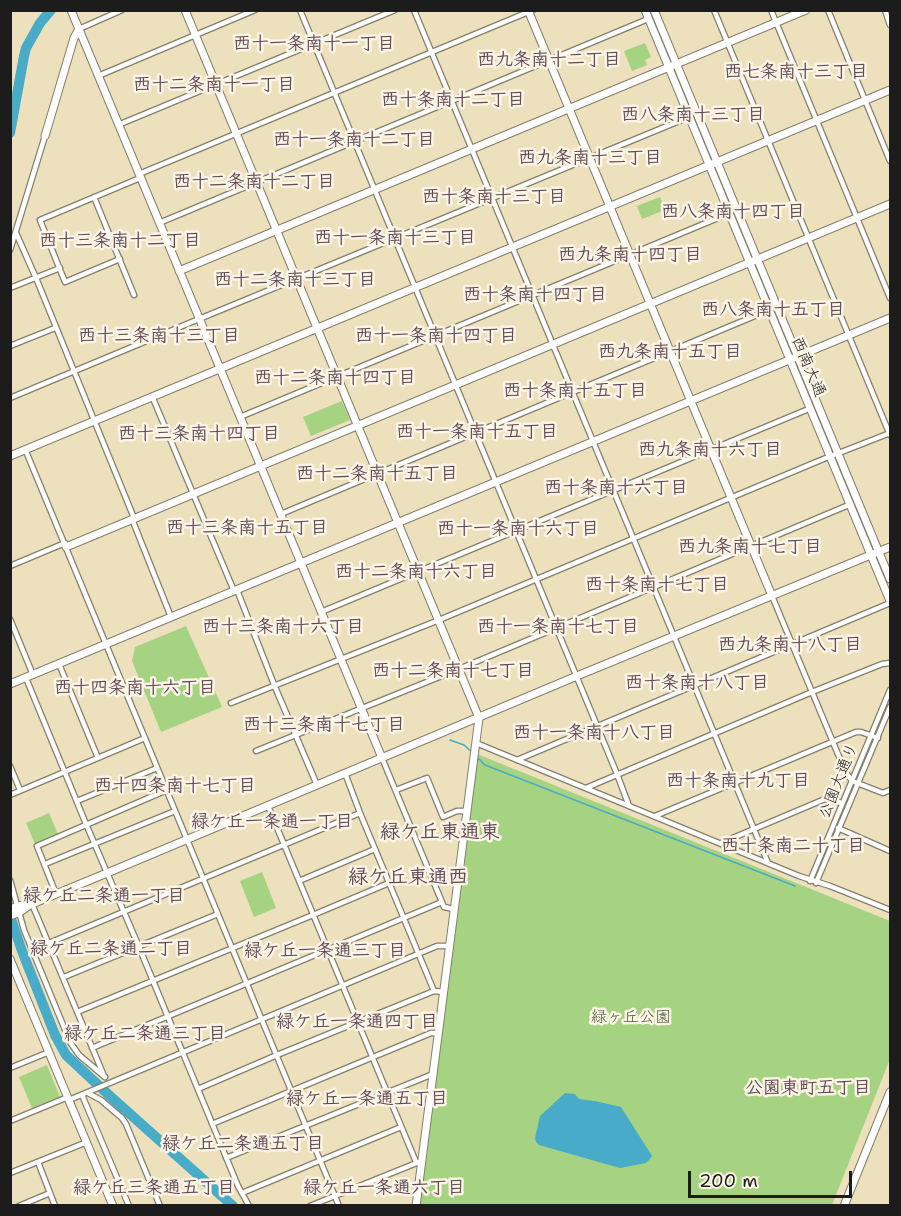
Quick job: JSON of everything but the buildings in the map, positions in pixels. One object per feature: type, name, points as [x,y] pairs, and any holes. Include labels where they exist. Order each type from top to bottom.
[{"type":"street","points":[[71,10],[444,907],[454,909]]},
{"type":"street","points":[[10,250],[74,38],[79,29],[122,10]]},
{"type":"street","points":[[185,10],[479,718],[439,1033],[419,1162],[416,1206]]},
{"type":"street","points":[[98,76],[255,10]]},
{"type":"street","points":[[300,10],[629,806]]},
{"type":"street","points":[[118,125],[395,10]]},
{"type":"street","points":[[414,10],[768,863]]},
{"type":"street","name":"西南大通","points":[[645,10],[891,602]]},
{"type":"street","name":"西南大通","points":[[654,10],[891,579]]},
{"type":"street","points":[[231,703],[439,621],[830,456],[890,434],[714,10]]},
{"type":"street","points":[[771,10],[891,298]]},
{"type":"street","points":[[179,272],[806,10]]},
{"type":"street","points":[[828,10],[891,161]]},
{"type":"street","points":[[885,10],[891,25]]},
{"type":"street","points":[[120,259],[65,282],[40,220],[236,134],[530,11],[548,60],[845,771],[852,781],[883,793],[891,790]]},
{"type":"street","points":[[159,223],[648,18]]},
{"type":"street","points":[[10,456],[891,90]]},
{"type":"street","points":[[10,398],[689,117]]},
{"type":"street","points":[[94,197],[134,295]]},
{"type":"street","points":[[10,566],[133,519],[891,204]]},
{"type":"street","points":[[240,417],[730,213]]},
{"type":"street","points":[[16,233],[94,421],[171,617]]},
{"type":"street","points":[[10,288],[60,268]]},
{"type":"street","points":[[281,514],[769,310]]},
{"type":"street","points":[[10,684],[891,318]]},
{"type":"street","points":[[10,346],[55,328]]},
{"type":"street","points":[[152,396],[317,785]]},
{"type":"street","points":[[321,612],[811,408]]},
{"type":"street","points":[[25,450],[339,1206]]},
{"type":"street","points":[[256,751],[459,669],[851,504]]},
{"type":"street","points":[[15,911],[891,547]]},
{"type":"street","points":[[517,760],[891,602]]},
{"type":"street","points":[[10,619],[29,676],[86,824],[226,1158],[249,1206]]},
{"type":"street","points":[[586,788],[812,692],[882,664],[891,663]]},
{"type":"street","points":[[59,664],[98,758]]},
{"type":"street","name":"公園大通り","points":[[810,881],[891,690]]},
{"type":"street","name":"公園大通り","points":[[816,882],[891,706]]},
{"type":"street","points":[[655,816],[856,732],[878,738]]},
{"type":"street","points":[[10,795],[145,738]]},
{"type":"street","points":[[476,743],[810,881],[830,886],[891,910]]},
{"type":"street","points":[[10,766],[20,790]]},
{"type":"street","points":[[77,801],[157,768]]},
{"type":"street","points":[[345,773],[434,992]]},
{"type":"street","points":[[396,790],[427,778],[443,817],[457,811],[467,811]]},
{"type":"street","points":[[56,894],[37,846],[166,790]]},
{"type":"street","points":[[721,843],[825,799],[842,804]]},
{"type":"street","points":[[267,806],[401,1127],[419,1162]]},
{"type":"street","points":[[45,864],[176,811]]},
{"type":"street","points":[[49,943],[360,813]]},
{"type":"street","points":[[833,826],[891,851]]},
{"type":"street","points":[[299,881],[375,849]]},
{"type":"street","points":[[10,880],[15,911],[70,1042],[79,1055],[105,1077]]},
{"type":"street","points":[[77,1012],[389,883]]},
{"type":"street","points":[[92,1048],[442,902]]},
{"type":"street","points":[[32,904],[107,1084]]},
{"type":"street","points":[[64,977],[218,914]]},
{"type":"street","points":[[10,1121],[87,1093],[437,946],[449,946]]},
{"type":"street","points":[[10,959],[113,1206]]},
{"type":"street","points":[[198,1089],[434,992],[444,992]]},
{"type":"street","points":[[212,1124],[431,1033],[439,1033]]},
{"type":"street","points":[[10,1068],[49,1052]]},
{"type":"street","points":[[226,1158],[433,1074]]},
{"type":"street","points":[[844,1206],[891,1092]]},
{"type":"street","points":[[87,1093],[129,1206]]},
{"type":"street","points":[[87,1093],[101,1100],[126,1124],[160,1206]]},
{"type":"street","points":[[242,1193],[401,1127]]},
{"type":"street","points":[[10,1173],[87,1142]]},
{"type":"street","points":[[38,1162],[55,1206]]},
{"type":"street","points":[[310,1206],[419,1162]]},
{"type":"street","points":[[19,1206],[50,1193]]},
{"type":"green space","points":[[645,43],[651,57],[645,60],[647,65],[632,71],[624,51]]},
{"type":"green space","points":[[660,197],[665,210],[642,219],[637,206]]},
{"type":"green space","points":[[342,401],[350,420],[311,436],[303,417]]},
{"type":"green space","points":[[186,626],[222,707],[161,732],[132,661],[135,647]]},
{"type":"green space","name":"緑ヶ丘公園","points":[[477,754],[890,921],[890,1059],[832,1205],[418,1206]]},
{"type":"green space","points":[[49,813],[58,834],[35,844],[26,823]]},
{"type":"green space","points":[[262,872],[276,908],[254,917],[240,881]]},
{"type":"green space","points":[[47,1065],[60,1097],[32,1108],[19,1077]]},
{"type":"water","points":[[565,1093],[575,1094],[579,1099],[621,1107],[652,1156],[649,1160],[646,1163],[620,1168],[539,1145],[535,1138],[540,1116]]},
{"type":"waterway","points":[[10,133],[26,48],[40,23],[51,10]]},
{"type":"waterway","points":[[450,740],[464,745],[472,752]]},
{"type":"waterway","points":[[478,758],[485,765],[795,886]]},
{"type":"waterway","points":[[10,916],[55,1035],[66,1055],[233,1206]]},
{"type":"waterway","points":[[10,933],[15,929]]},
{"type":"district","name":"西十一条南十一丁目","points":[[314,44]]},
{"type":"district","name":"西九条南十二丁目","points":[[549,60]]},
{"type":"district","name":"西七条南十三丁目","points":[[796,72]]},
{"type":"district","name":"西十二条南十一丁目","points":[[214,85]]},
{"type":"district","name":"西十条南十二丁目","points":[[453,100]]},
{"type":"district","name":"西八条南十三丁目","points":[[693,115]]},
{"type":"district","name":"西十一条南十二丁目","points":[[354,140]]},
{"type":"district","name":"西九条南十三丁目","points":[[590,158]]},
{"type":"district","name":"西十二条南十二丁目","points":[[254,182]]},
{"type":"district","name":"西十条南十三丁目","points":[[494,197]]},
{"type":"district","name":"西八条南十四丁目","points":[[733,212]]},
{"type":"district","name":"西十一条南十三丁目","points":[[395,238]]},
{"type":"district","name":"西十三条南十二丁目","points":[[120,241]]},
{"type":"district","name":"西九条南十四丁目","points":[[630,255]]},
{"type":"district","name":"西十二条南十三丁目","points":[[295,280]]},
{"type":"district","name":"西十条南十四丁目","points":[[535,295]]},
{"type":"district","name":"西八条南十五丁目","points":[[773,310]]},
{"type":"district","name":"西十三条南十三丁目","points":[[159,336]]},
{"type":"district","name":"西十一条南十四丁目","points":[[436,336]]},
{"type":"district","name":"西九条南十五丁目","points":[[670,352]]},
{"type":"district","name":"西十二条南十四丁目","points":[[335,378]]},
{"type":"district","name":"西十条南十五丁目","points":[[575,391]]},
{"type":"district","name":"西十一条南十五丁目","points":[[477,432]]},
{"type":"district","name":"西十三条南十四丁目","points":[[199,434]]},
{"type":"district","name":"西九条南十六丁目","points":[[710,450]]},
{"type":"district","name":"西十二条南十五丁目","points":[[377,474]]},
{"type":"district","name":"西十条南十六丁目","points":[[616,488]]},
{"type":"district","name":"西十三条南十五丁目","points":[[247,528]]},
{"type":"district","name":"西十一条南十六丁目","points":[[518,529]]},
{"type":"district","name":"西九条南十七丁目","points":[[750,547]]},
{"type":"district","name":"西十二条南十六丁目","points":[[416,572]]},
{"type":"district","name":"西十条南十七丁目","points":[[657,585]]},
{"type":"district","name":"西十三条南十六丁目","points":[[283,627]]},
{"type":"district","name":"西十一条南十七丁目","points":[[558,627]]},
{"type":"district","name":"西九条南十八丁目","points":[[790,645]]},
{"type":"district","name":"西十二条南十七丁目","points":[[453,671]]},
{"type":"district","name":"西十条南十八丁目","points":[[697,683]]},
{"type":"district","name":"西十四条南十六丁目","points":[[135,688]]},
{"type":"district","name":"西十三条南十七丁目","points":[[324,725]]},
{"type":"district","name":"西十一条南十八丁目","points":[[594,733]]},
{"type":"district","name":"西十条南十九丁目","points":[[738,781]]},
{"type":"district","name":"西十四条南十七丁目","points":[[175,786]]},
{"type":"district","name":"緑ケ丘一条通一丁目","points":[[272,822]]},
{"type":"district","name":"緑ケ丘東通東","points":[[440,833]]},
{"type":"district","name":"西十条南二十丁目","points":[[793,846]]},
{"type":"district","name":"緑ケ丘東通西","points":[[408,878]]},
{"type":"district","name":"緑ケ丘二条通一丁目","points":[[104,896]]},
{"type":"district","name":"緑ケ丘二条通二丁目","points":[[111,949]]},
{"type":"district","name":"緑ケ丘一条通三丁目","points":[[325,951]]},
{"type":"district","name":"緑ケ丘一条通四丁目","points":[[357,1022]]},
{"type":"district","name":"緑ケ丘二条通三丁目","points":[[145,1034]]},
{"type":"district","name":"公園東町五丁目","points":[[808,1088]]},
{"type":"district","name":"緑ケ丘一条通五丁目","points":[[367,1099]]},
{"type":"district","name":"緑ケ丘二条通五丁目","points":[[243,1144]]},
{"type":"district","name":"緑ケ丘三条通五丁目","points":[[154,1188]]},
{"type":"district","name":"緑ケ丘一条通六丁目","points":[[384,1188]]}]
